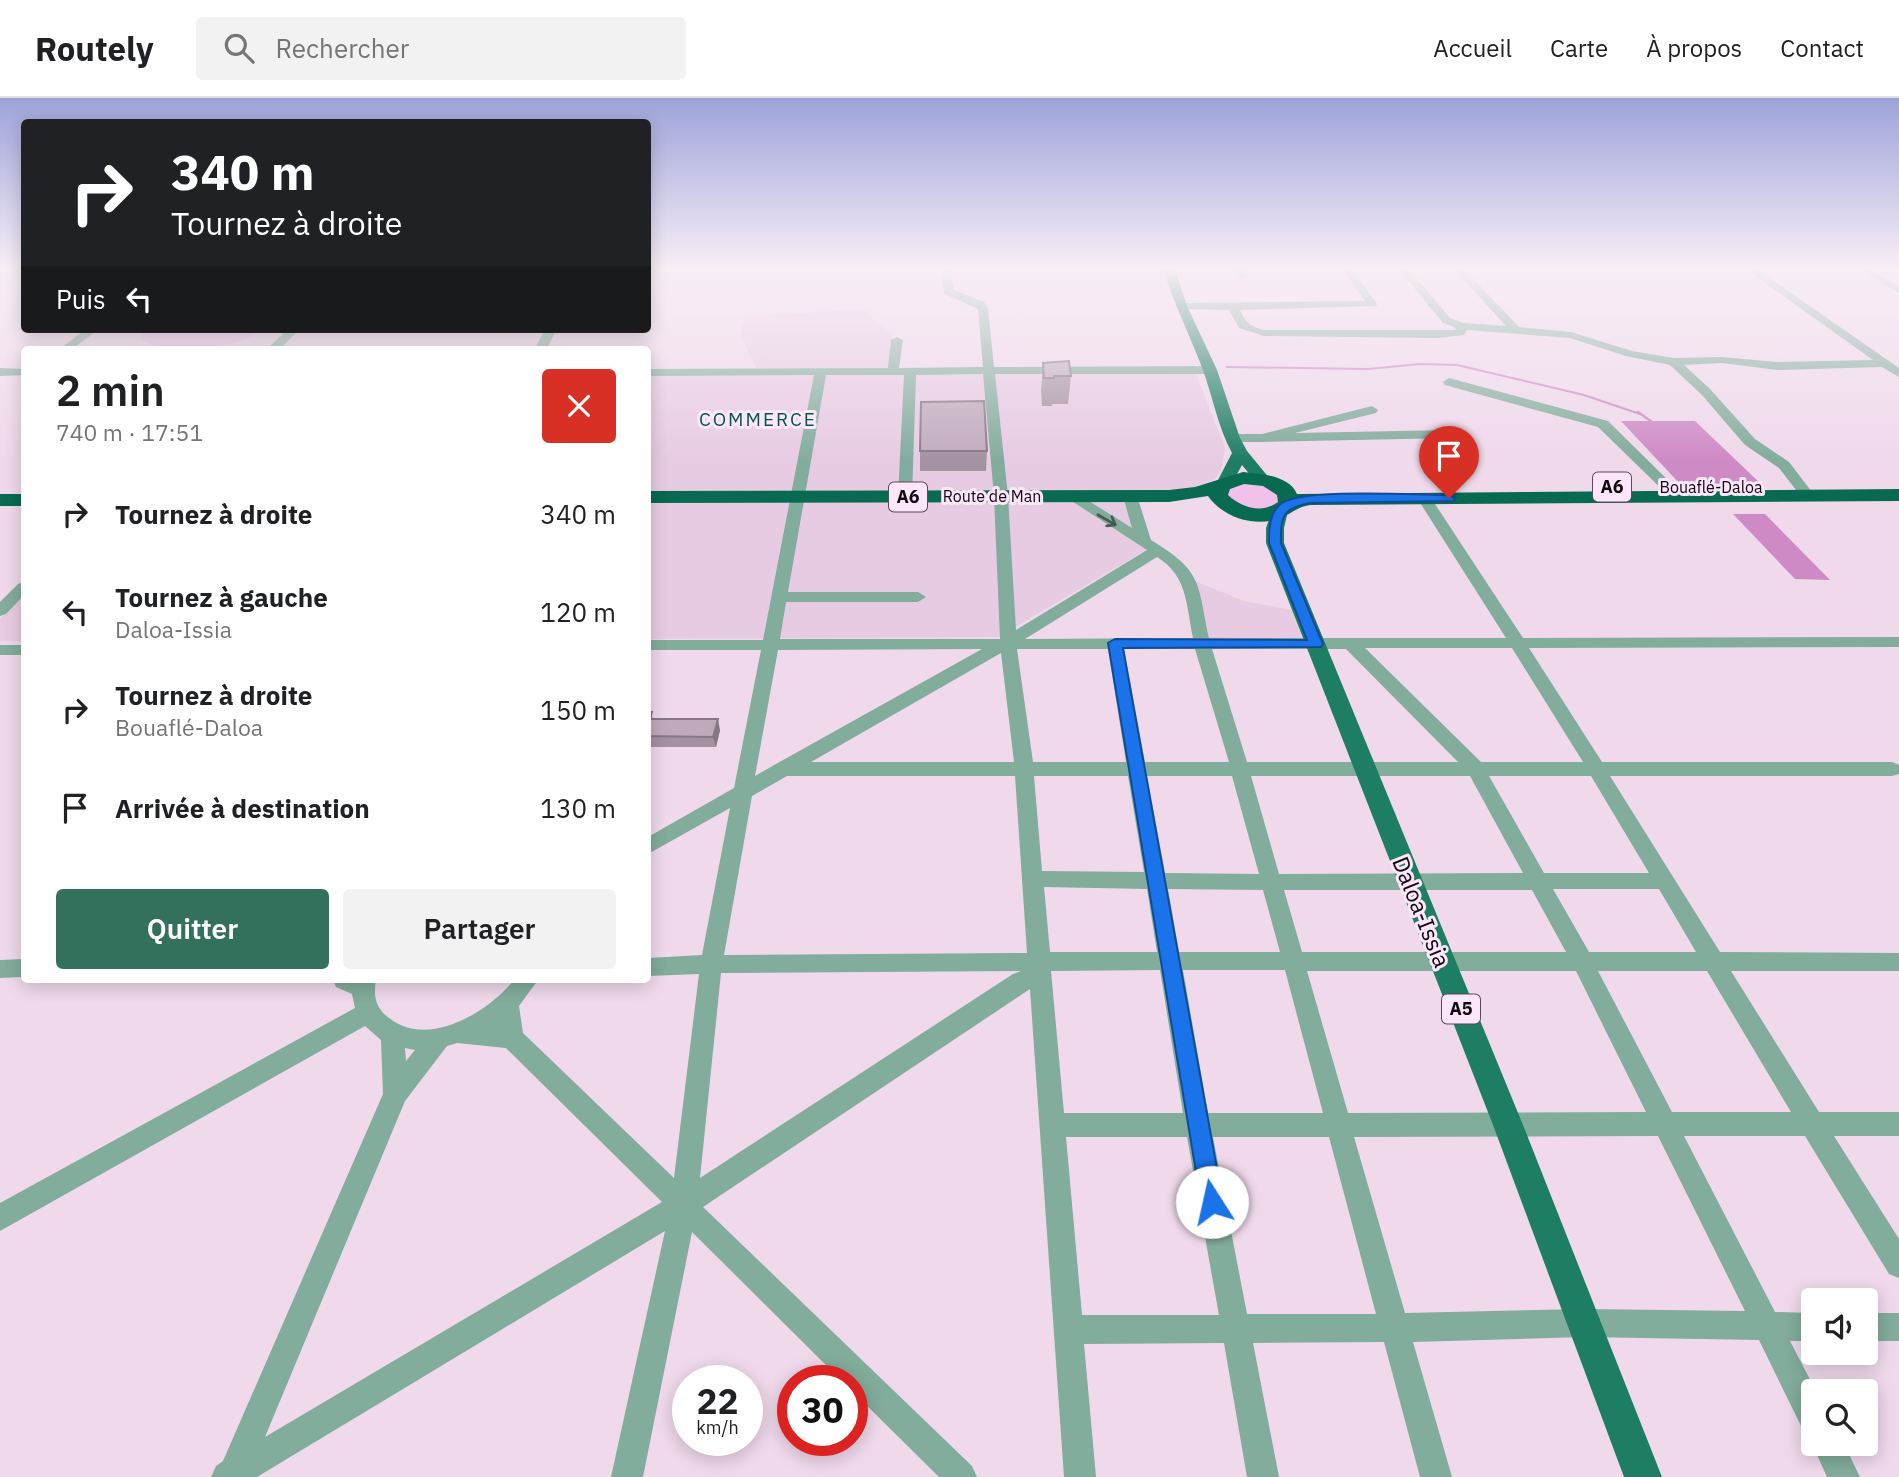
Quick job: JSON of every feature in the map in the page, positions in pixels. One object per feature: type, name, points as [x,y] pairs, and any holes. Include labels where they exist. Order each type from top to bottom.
[{"type":"highway","name":"Bouaflé-Daloa","points":[[1222,484],[1242,478],[1311,489],[1804,491],[1899,495]]},
{"type":"highway","points":[[1267,481],[1287,492],[1284,507]]},
{"type":"highway","points":[[1222,484],[1217,492],[1220,500],[1237,510]]},
{"type":"highway","name":"A6","points":[[1169,496],[1198,493],[1222,484]]},
{"type":"highway","name":"Bouaflé-Daloa","points":[[1804,491],[1899,485]]},
{"type":"highway","name":"Bouaflé-Daloa","points":[[1237,510],[1257,514],[1310,499],[1672,492]]},
{"type":"highway","name":"Route de Man","points":[[651,497],[1071,496],[1131,499],[1169,496]]},
{"type":"highway","name":"A6","points":[[1169,496],[1237,510]]},
{"type":"highway","points":[[0,500],[21,500]]},
{"type":"main road","points":[[1193,332],[1210,370],[1232,438],[1240,453],[1267,481]]},
{"type":"main road","points":[[1222,484],[1240,453]]},
{"type":"main road","points":[[1275,543],[1275,528],[1284,507]]},
{"type":"main road","name":"A5","points":[[1237,510],[1275,543]]},
{"type":"main road","name":"Daloa-Issia","points":[[1275,543],[1508,1125],[1643,1477]]},
{"type":"street","points":[[985,332],[1001,496],[1008,642],[1024,769],[1080,1477]]},
{"type":"street","points":[[1260,332],[1437,335],[1460,332]]},
{"type":"street","points":[[1546,332],[1571,335],[1630,354],[1674,362],[1722,360],[1777,366],[1885,363]]},
{"type":"street","points":[[1841,332],[1899,373]]},
{"type":"street","points":[[70,346],[87,333]]},
{"type":"street","points":[[276,346],[290,333]]},
{"type":"street","points":[[893,371],[897,340]]},
{"type":"street","points":[[1674,362],[1706,392],[1750,443],[1784,465],[1796,477],[1804,491]]},
{"type":"street","points":[[651,372],[1210,370]]},
{"type":"street","points":[[905,497],[910,371]]},
{"type":"street","points":[[0,372],[21,372]]},
{"type":"street","points":[[628,1477],[684,1204],[711,964],[821,372]]},
{"type":"street","points":[[1449,382],[1602,424],[1672,492]]},
{"type":"street","points":[[1262,438],[1372,410]]},
{"type":"street","points":[[1232,438],[1450,435]]},
{"type":"street","points":[[1071,496],[1176,562],[1189,579],[1202,644],[1240,769],[1436,1477]]},
{"type":"street","points":[[1424,498],[1519,642],[1811,1125],[1899,1264]]},
{"type":"street","points":[[1131,499],[1151,546]]},
{"type":"street","points":[[651,844],[1008,642],[1151,546]]},
{"type":"street","points":[[0,611],[21,590]]},
{"type":"street","points":[[780,597],[918,597]]},
{"type":"street","points":[[651,645],[1008,642],[1899,642]]},
{"type":"street","points":[[1115,643],[1198,1125],[1263,1477]]},
{"type":"street","points":[[1350,643],[1476,769],[1541,882],[1801,1395]]},
{"type":"street","points":[[0,650],[21,650]]},
{"type":"street","points":[[783,769],[1892,769]]},
{"type":"street","points":[[1032,879],[1271,882],[1663,881]]},
{"type":"street","points":[[651,967],[711,964],[1040,969],[1171,961],[1899,962]]},
{"type":"street","points":[[0,969],[21,968]]},
{"type":"street","points":[[232,1476],[684,1204],[1040,969]]},
{"type":"street","points":[[232,1476],[395,1094],[448,1035],[492,1016],[508,1004],[525,983]]},
{"type":"street","points":[[0,1232],[11,1212],[360,990],[378,1024],[393,1033],[407,1037],[448,1035],[512,1038]]},
{"type":"street","points":[[508,1004],[512,1038],[961,1477]]},
{"type":"street","points":[[393,1033],[395,1094]]},
{"type":"street","points":[[1052,1125],[1899,1124]]},
{"type":"street","points":[[1068,1330],[1394,1328],[1584,1323],[1801,1326]]},
{"type":"street","points":[[1878,1327],[1899,1327]]},
{"type":"street","points":[[1833,1456],[1844,1477]]},
{"type":"shaded area","points":[[887,332],[893,338],[890,369],[756,368],[740,334]]},
{"type":"shaded area","points":[[256,333],[221,346],[159,346],[142,341],[141,335]]},
{"type":"shaded area","points":[[1196,374],[1225,448],[1221,470],[1215,479],[1189,489],[1127,491],[1138,534],[1146,550],[998,637],[651,639],[651,375]]},
{"type":"shaded area","points":[[1621,421],[1695,421],[1762,485],[1681,485]]},
{"type":"shaded area","points":[[1246,481],[1277,490],[1282,501],[1267,508],[1253,509],[1224,496],[1228,485]]},
{"type":"shaded area","points":[[1733,514],[1765,514],[1830,580],[1795,579]]},
{"type":"shaded area","points":[[1192,580],[1244,601],[1292,610],[1302,638],[1207,638]]},
{"type":"shaded area","points":[[21,598],[21,641],[0,641],[0,619]]},
{"type":"building","points":[[1069,361],[1071,376],[1044,378],[1043,363]]},
{"type":"building","points":[[984,401],[987,451],[920,451],[921,402]]},
{"type":"building","points":[[651,719],[718,719],[713,737],[651,736]]},
{"type":"waterway","points":[[1227,367],[1368,369],[1420,364],[1457,365],[1584,395],[1640,414]]},
{"type":"waterway","points":[[1638,412],[1652,422]]},
{"type":"district","name":"COMMERCE","points":[[758,419]]},
{"type":"route","points":[[1212,1202],[1115,643],[1316,644],[1275,543],[1276,520],[1280,511],[1288,504],[1310,499],[1449,498]]}]
